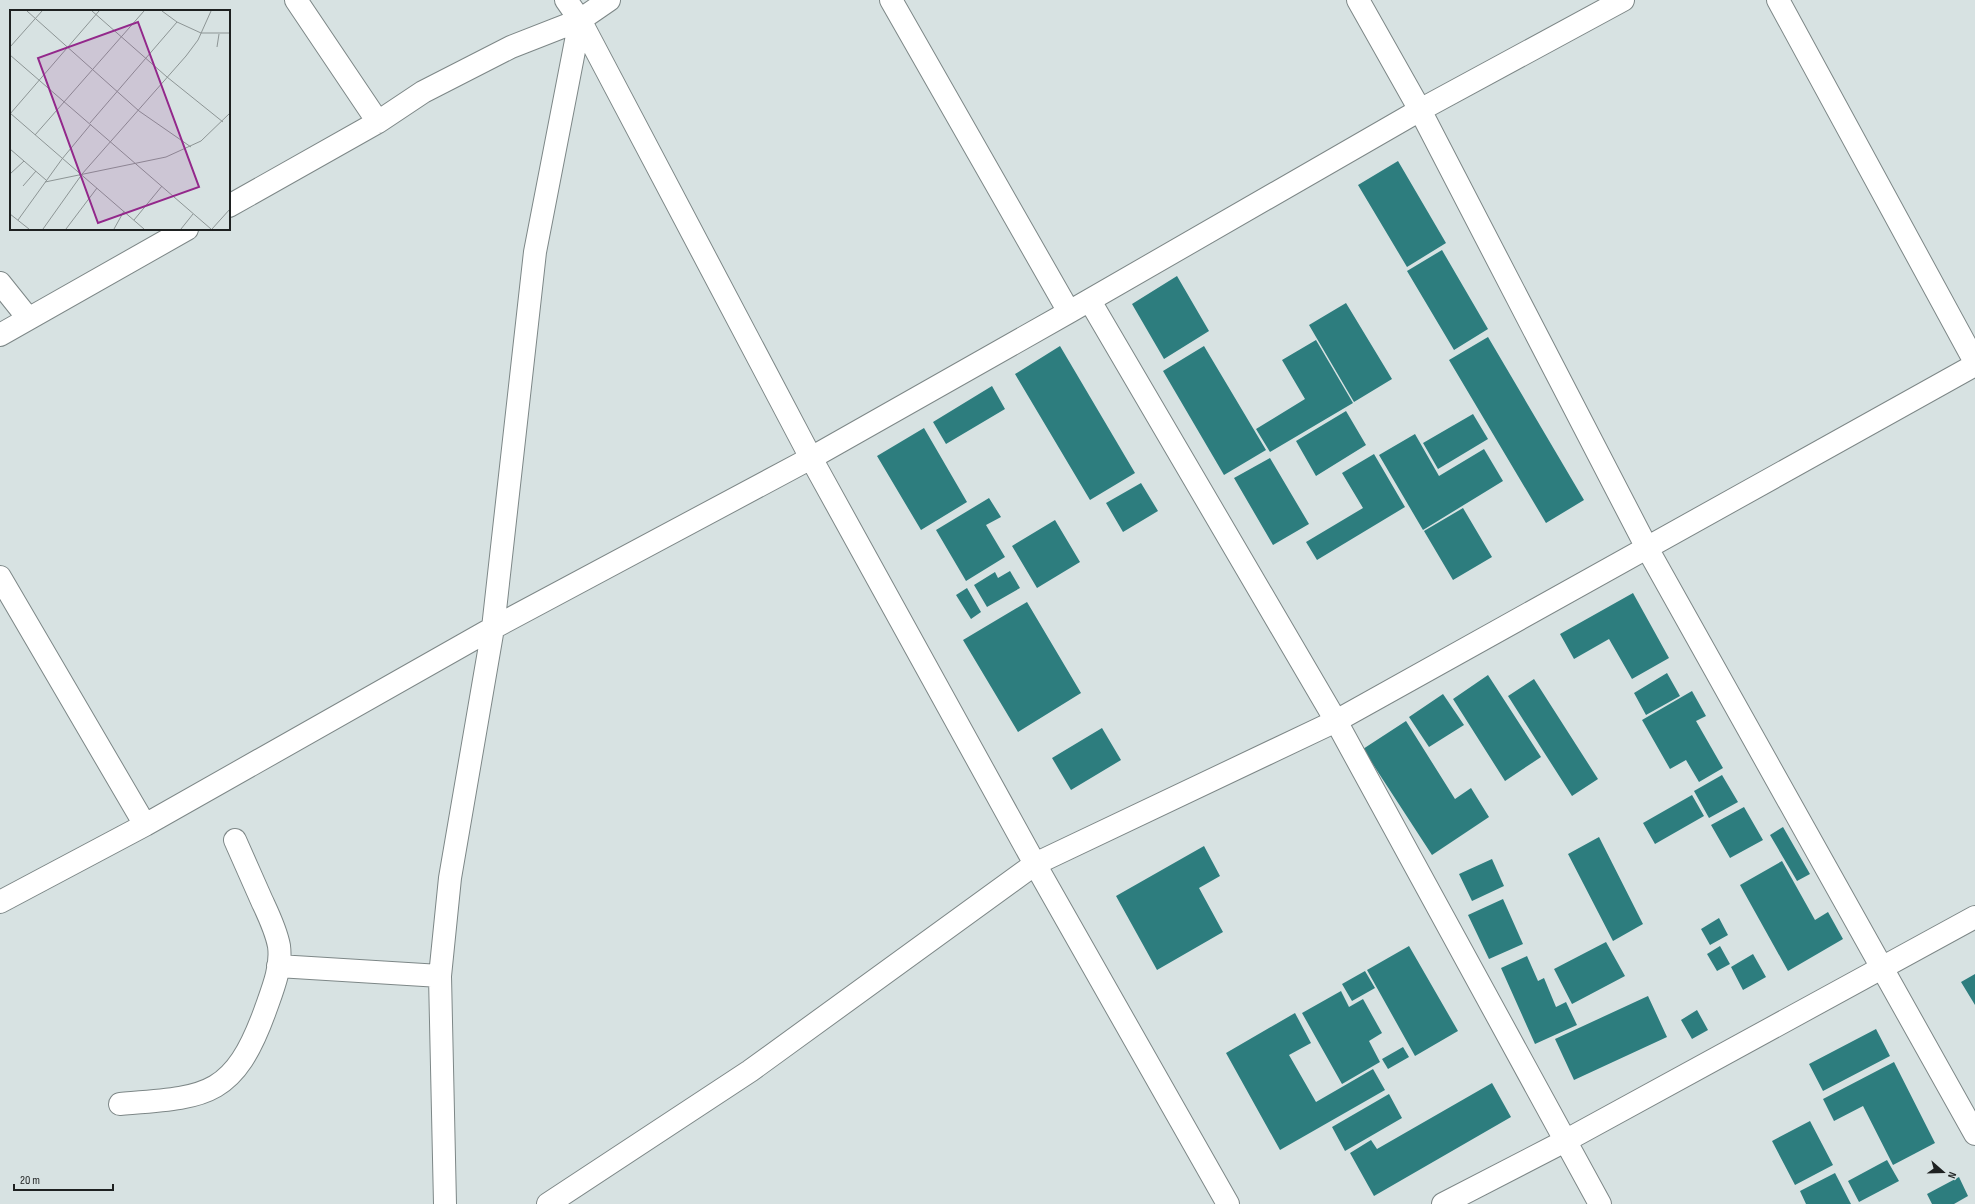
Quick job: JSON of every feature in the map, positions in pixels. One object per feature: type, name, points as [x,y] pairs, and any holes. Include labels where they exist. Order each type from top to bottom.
[{"type":"street","points":[[296,0],[378,122]]},
{"type":"street","points":[[566,0],[580,20],[811,458],[1036,864],[1228,1204]]},
{"type":"street","points":[[230,205],[378,122],[423,92],[511,48],[580,20],[608,0]]},
{"type":"street","points":[[891,0],[1069,312]]},
{"type":"street","points":[[1358,0],[1420,110],[1647,548],[1884,968],[1975,1134]]},
{"type":"street","points":[[0,902],[145,825],[493,628],[811,458],[1090,301],[1420,110],[1623,0]]},
{"type":"street","points":[[548,1204],[750,1071],[1036,864],[1336,721],[1975,364],[1778,0]]},
{"type":"street","points":[[445,1204],[440,976],[450,878],[493,628],[535,252],[580,20]]},
{"type":"street","points":[[0,335],[185,230]]},
{"type":"street","points":[[0,283],[28,318]]},
{"type":"street","points":[[1090,301],[1336,721],[1600,1204]]},
{"type":"street","points":[[0,576],[145,825]]},
{"type":"street","points":[[120,1104],[182,1099],[206,1093],[224,1082],[243,1060],[259,1029],[273,989],[278,966],[279,948],[275,930],[235,840]]},
{"type":"street","points":[[1443,1204],[1565,1141],[1975,917]]},
{"type":"street","points":[[278,966],[440,976]]},
{"type":"building","points":[[1398,161],[1446,243],[1407,267],[1358,185]]},
{"type":"building","points":[[1442,250],[1488,329],[1454,350],[1407,271]]},
{"type":"building","points":[[1177,276],[1209,331],[1164,359],[1132,304]]},
{"type":"building","points":[[1346,303],[1392,379],[1354,402],[1309,325]]},
{"type":"building","points":[[1488,337],[1584,500],[1546,523],[1449,360]]},
{"type":"building","points":[[1316,340],[1353,403],[1270,452],[1256,429],[1305,399],[1282,360]]},
{"type":"building","points":[[1060,346],[1135,473],[1090,500],[1015,374]]},
{"type":"building","points":[[1204,346],[1266,450],[1224,475],[1163,371]]},
{"type":"building","points":[[992,386],[1005,409],[946,444],[933,422]]},
{"type":"building","points":[[1346,411],[1366,445],[1316,476],[1296,441]]},
{"type":"building","points":[[1473,414],[1488,439],[1438,469],[1423,443]]},
{"type":"building","points":[[924,428],[967,502],[921,530],[877,456]]},
{"type":"building","points":[[1415,434],[1439,476],[1484,449],[1503,481],[1423,530],[1379,455]]},
{"type":"building","points":[[1374,454],[1405,507],[1317,560],[1306,542],[1363,508],[1342,473]]},
{"type":"building","points":[[1270,458],[1309,524],[1273,545],[1234,478]]},
{"type":"building","points":[[1141,483],[1158,511],[1123,532],[1106,503]]},
{"type":"building","points":[[989,498],[1001,517],[986,525],[1005,557],[966,581],[936,530]]},
{"type":"building","points":[[1463,508],[1492,557],[1453,580],[1424,531]]},
{"type":"building","points":[[1055,520],[1080,562],[1037,588],[1012,546]]},
{"type":"building","points":[[1010,571],[1020,588],[987,607],[974,585],[995,572],[998,578]]},
{"type":"building","points":[[967,588],[981,612],[971,619],[956,595]]},
{"type":"building","points":[[1633,593],[1669,658],[1632,679],[1609,639],[1574,659],[1560,634]]},
{"type":"building","points":[[1027,602],[1081,693],[1018,732],[963,640]]},
{"type":"building","points":[[1667,673],[1680,696],[1646,715],[1634,693]]},
{"type":"building","points":[[1488,675],[1541,757],[1505,781],[1453,699]]},
{"type":"building","points":[[1534,679],[1598,779],[1572,796],[1508,696]]},
{"type":"building","points":[[1692,691],[1706,716],[1696,721],[1723,768],[1699,782],[1686,760],[1670,769],[1642,720]]},
{"type":"building","points":[[1443,694],[1464,725],[1429,747],[1409,717]]},
{"type":"building","points":[[1406,721],[1455,799],[1471,788],[1489,817],[1432,855],[1363,749]]},
{"type":"building","points":[[1102,728],[1121,760],[1071,790],[1052,758]]},
{"type":"building","points":[[1722,775],[1738,802],[1709,818],[1694,791]]},
{"type":"building","points":[[1692,795],[1704,816],[1655,844],[1643,823]]},
{"type":"building","points":[[1744,807],[1763,840],[1730,858],[1711,825]]},
{"type":"building","points":[[1783,827],[1810,874],[1797,881],[1770,835]]},
{"type":"building","points":[[1599,837],[1643,924],[1613,941],[1568,854]]},
{"type":"building","points":[[1204,846],[1220,876],[1199,888],[1223,932],[1157,970],[1116,896]]},
{"type":"building","points":[[1492,859],[1504,886],[1472,901],[1459,874]]},
{"type":"building","points":[[1782,861],[1815,920],[1828,912],[1843,939],[1788,971],[1740,885]]},
{"type":"building","points":[[1503,899],[1523,944],[1489,959],[1468,915]]},
{"type":"building","points":[[1719,918],[1728,935],[1710,945],[1701,929]]},
{"type":"building","points":[[1606,942],[1625,976],[1572,1004],[1554,969]]},
{"type":"building","points":[[1409,946],[1458,1031],[1415,1056],[1367,970]]},
{"type":"building","points":[[1720,946],[1730,964],[1717,971],[1707,954]]},
{"type":"building","points":[[1753,954],[1766,977],[1743,990],[1731,967]]},
{"type":"building","points":[[1527,956],[1538,981],[1544,978],[1556,1007],[1566,1002],[1577,1025],[1535,1044],[1501,968]]},
{"type":"building","points":[[1365,971],[1375,988],[1352,1001],[1342,984]]},
{"type":"building","points":[[1975,974],[1975,1005],[1961,982]]},
{"type":"building","points":[[1341,991],[1349,1007],[1363,999],[1382,1033],[1369,1041],[1380,1062],[1342,1084],[1302,1013]]},
{"type":"building","points":[[1648,996],[1667,1037],[1574,1080],[1555,1039]]},
{"type":"building","points":[[1697,1010],[1708,1030],[1692,1039],[1681,1020]]},
{"type":"building","points":[[1295,1013],[1311,1043],[1289,1055],[1316,1102],[1373,1069],[1385,1090],[1280,1150],[1226,1053]]},
{"type":"building","points":[[1876,1029],[1890,1056],[1823,1091],[1809,1064]]},
{"type":"building","points":[[1403,1047],[1409,1057],[1388,1069],[1382,1059]]},
{"type":"building","points":[[1894,1062],[1935,1143],[1893,1165],[1863,1106],[1834,1121],[1823,1099]]},
{"type":"building","points":[[1492,1083],[1511,1117],[1374,1196],[1350,1153],[1371,1140],[1377,1149]]},
{"type":"building","points":[[1389,1094],[1402,1118],[1345,1151],[1332,1127]]},
{"type":"building","points":[[1810,1121],[1833,1165],[1795,1185],[1772,1141]]},
{"type":"building","points":[[1887,1160],[1899,1181],[1859,1202],[1848,1181]]},
{"type":"building","points":[[1835,1173],[1851,1204],[1806,1204],[1800,1191]]},
{"type":"building","points":[[1959,1177],[1968,1196],[1954,1204],[1932,1204],[1927,1194]]}]
